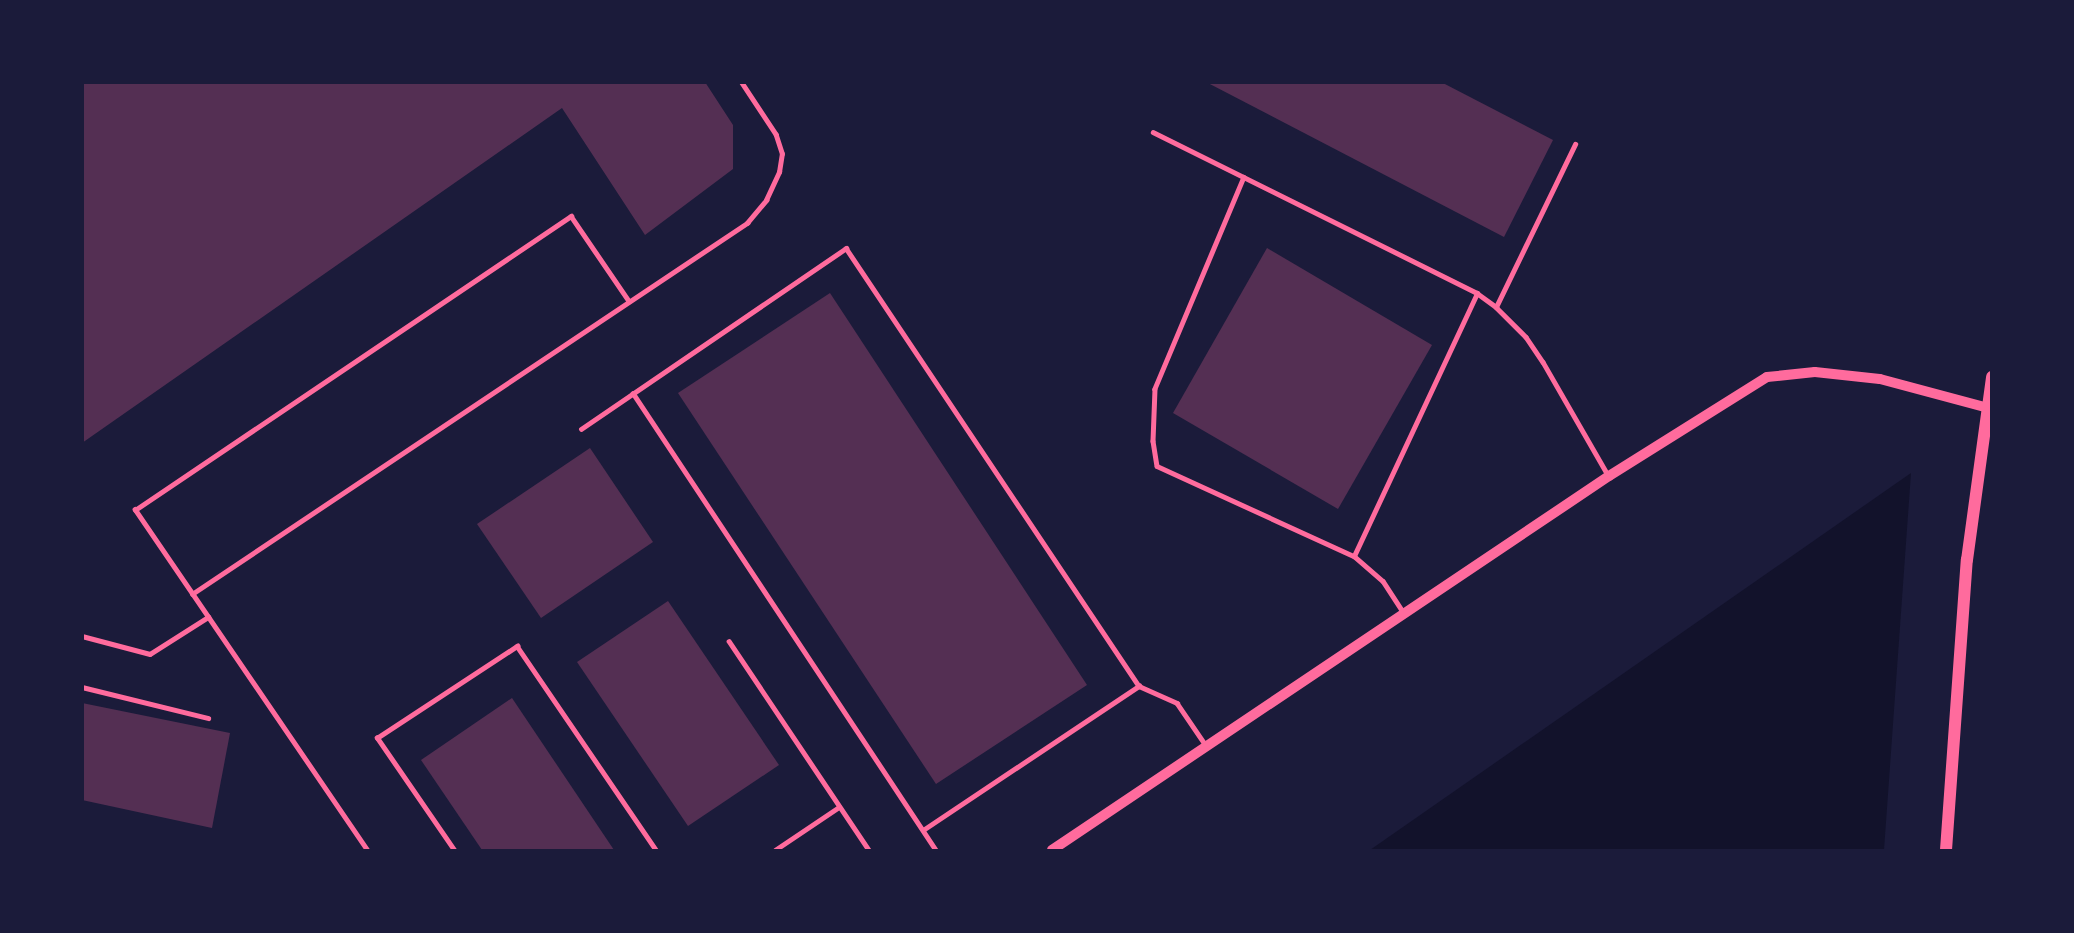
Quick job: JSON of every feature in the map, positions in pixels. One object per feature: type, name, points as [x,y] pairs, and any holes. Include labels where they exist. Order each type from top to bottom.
[{"type":"main road","points":[[1946,850],[1967,560],[1992,377]]},
{"type":"street","points":[[1052,850],[1209,749],[1609,476],[1767,377],[1815,372],[1880,379],[1988,408]]},
{"type":"lane","points":[[192,594],[747,223],[765,200],[779,172],[782,153],[776,135],[741,82]]},
{"type":"lane","points":[[1153,132],[1478,293],[1496,307],[1526,337],[1609,476]]},
{"type":"lane","points":[[1496,307],[1575,144]]},
{"type":"lane","points":[[1244,177],[1155,389],[1153,441],[1156,466],[1354,556],[1383,581],[1405,614]]},
{"type":"lane","points":[[367,850],[135,510],[572,216],[629,301]]},
{"type":"lane","points":[[581,429],[846,248],[1139,686],[1177,702],[1209,749]]},
{"type":"lane","points":[[1354,556],[1478,293]]},
{"type":"lane","points":[[633,393],[936,850]]},
{"type":"lane","points":[[82,636],[150,654],[208,617]]},
{"type":"lane","points":[[729,641],[869,850]]},
{"type":"lane","points":[[454,850],[377,738],[517,646],[656,850]]},
{"type":"lane","points":[[923,830],[1139,686]]},
{"type":"lane","points":[[82,687],[208,718]]},
{"type":"lane","points":[[775,850],[839,807]]},
{"type":"shaded area","points":[[1911,473],[1884,850],[1370,850]]},
{"type":"building","points":[[82,82],[705,82],[733,125],[733,169],[645,235],[562,108],[82,443]]},
{"type":"building","points":[[1206,82],[1441,82],[1553,140],[1504,237]]},
{"type":"building","points":[[1267,248],[1432,345],[1338,509],[1173,413]]},
{"type":"building","points":[[830,293],[1087,685],[936,784],[678,393]]},
{"type":"building","points":[[590,448],[653,542],[541,618],[477,524]]},
{"type":"building","points":[[668,601],[779,765],[688,826],[577,662]]},
{"type":"building","points":[[512,698],[614,850],[482,850],[421,760]]},
{"type":"building","points":[[82,703],[230,733],[212,828],[82,800]]}]
